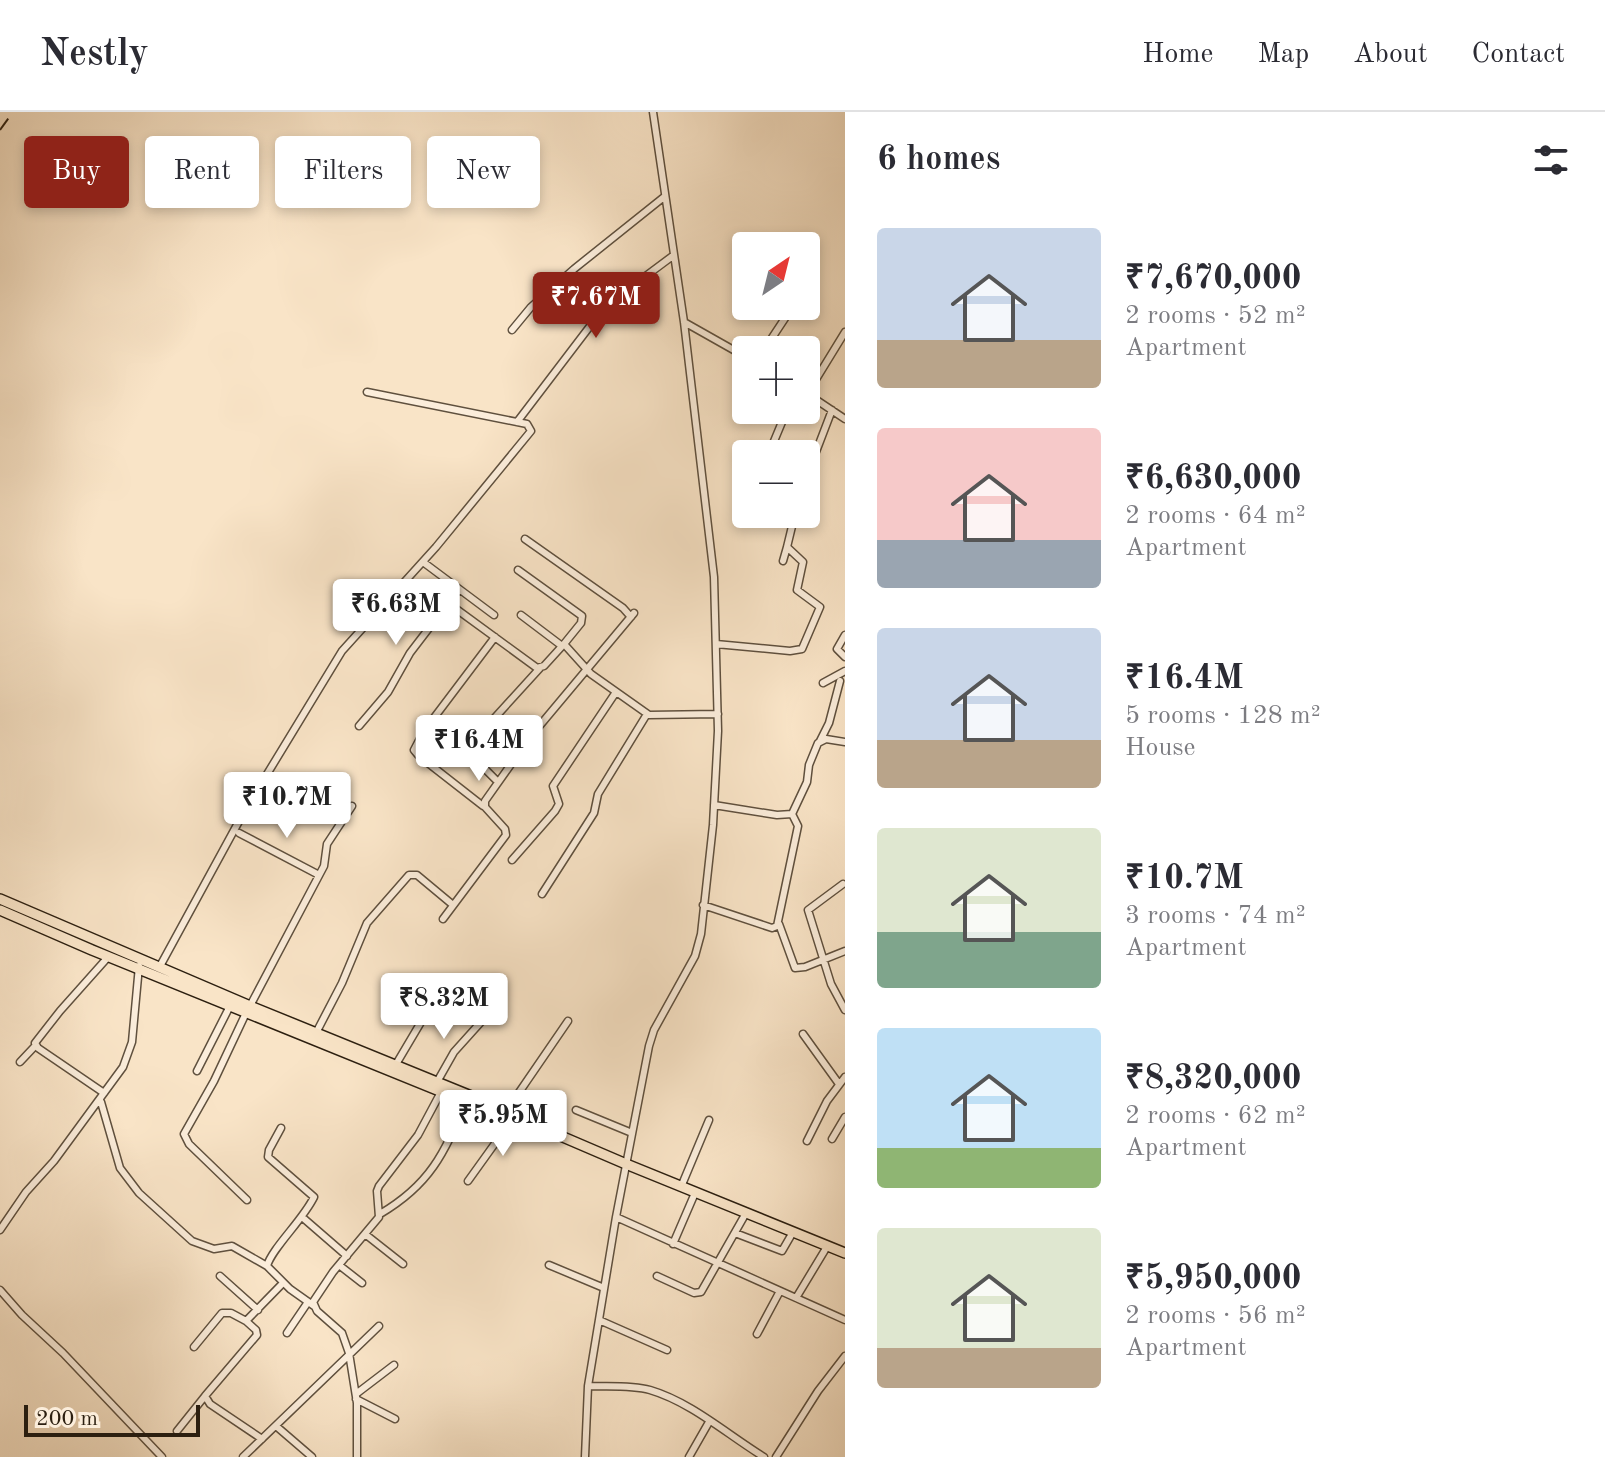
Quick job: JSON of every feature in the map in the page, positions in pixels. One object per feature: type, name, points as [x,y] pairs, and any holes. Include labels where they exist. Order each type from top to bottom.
[{"type":"main road","points":[[0,899],[95,946],[231,1006],[248,1009]]},
{"type":"main road","points":[[0,910],[82,939]]},
{"type":"main road","points":[[95,946],[109,956],[159,968],[248,1009],[394,1069],[437,1082],[506,1114]]},
{"type":"main road","points":[[263,1015],[316,1033],[466,1102],[545,1126],[556,1134],[626,1164],[845,1253]]},
{"type":"street","points":[[585,1457],[588,1386],[632,1133],[652,1037],[695,956],[701,934],[714,805],[718,714],[714,577],[684,322],[653,112]]},
{"type":"street","points":[[512,330],[531,307],[574,269],[664,197]]},
{"type":"street","points":[[517,422],[597,317],[674,255]]},
{"type":"street","points":[[684,322],[732,349]]},
{"type":"street","points":[[820,372],[845,332]]},
{"type":"street","points":[[159,968],[244,812],[338,656],[423,562],[531,431],[530,426],[517,422],[367,392]]},
{"type":"street","points":[[820,403],[845,419]]},
{"type":"street","points":[[820,441],[832,410]]},
{"type":"street","points":[[783,561],[792,528]]},
{"type":"street","points":[[485,807],[485,801],[531,736],[633,615],[525,539]]},
{"type":"street","points":[[716,644],[790,651],[802,649],[820,607],[798,592],[803,562],[787,547]]},
{"type":"street","points":[[423,562],[494,615]]},
{"type":"street","points":[[498,782],[470,754],[469,746],[563,645],[581,623],[582,616],[518,570]]},
{"type":"street","points":[[359,726],[388,692],[410,653],[459,589]]},
{"type":"street","points":[[448,603],[540,668]]},
{"type":"street","points":[[521,615],[563,645],[588,671],[647,714],[718,714]]},
{"type":"street","points":[[845,635],[837,649],[845,657]]},
{"type":"street","points":[[443,919],[506,835],[505,829],[485,807],[414,750],[424,731],[495,637]]},
{"type":"street","points":[[823,683],[845,671]]},
{"type":"street","points":[[792,814],[807,782],[816,746],[829,723],[840,681]]},
{"type":"street","points":[[512,860],[555,811],[559,804],[553,786],[616,692]]},
{"type":"street","points":[[542,894],[594,813],[600,790],[647,714]]},
{"type":"street","points":[[820,741],[845,742]]},
{"type":"street","points":[[714,805],[777,815],[792,814]]},
{"type":"street","points":[[247,1200],[189,1144],[184,1134],[324,866],[327,844],[352,806]]},
{"type":"street","points":[[792,814],[798,826],[779,924],[794,967],[798,969],[845,951]]},
{"type":"street","points":[[239,833],[319,875]]},
{"type":"street","points":[[316,1033],[342,983],[367,923],[409,875],[417,875],[453,905]]},
{"type":"street","points":[[843,884],[809,908],[833,990],[845,1010]]},
{"type":"street","points":[[703,905],[772,928],[779,924]]},
{"type":"street","points":[[20,1062],[36,1045],[40,1034],[109,956]]},
{"type":"street","points":[[0,1230],[123,1067],[129,1053],[140,964]]},
{"type":"street","points":[[394,1069],[440,990]]},
{"type":"street","points":[[197,1071],[231,1006]]},
{"type":"street","points":[[468,1181],[496,1142],[506,1114],[568,1021]]},
{"type":"street","points":[[437,1082],[454,1052],[481,1022]]},
{"type":"street","points":[[803,1034],[839,1084]]},
{"type":"street","points":[[36,1045],[104,1093]]},
{"type":"street","points":[[807,1141],[827,1101],[845,1077]]},
{"type":"street","points":[[380,1214],[377,1198],[379,1186],[418,1135],[441,1092]]},
{"type":"street","points":[[101,1102],[120,1168],[139,1193],[192,1241],[214,1249],[232,1246],[267,1266],[342,1333],[349,1353],[356,1396],[356,1457]]},
{"type":"street","points":[[287,1333],[380,1214],[396,1205],[431,1173],[442,1157],[466,1102]]},
{"type":"street","points":[[576,1110],[632,1133]]},
{"type":"street","points":[[832,1139],[845,1117]]},
{"type":"street","points":[[681,1187],[709,1120]]},
{"type":"street","points":[[267,1266],[269,1258],[302,1217],[314,1195],[268,1154],[281,1128]]},
{"type":"street","points":[[673,1244],[695,1193]]},
{"type":"street","points":[[657,1276],[698,1294],[704,1289],[746,1213]]},
{"type":"street","points":[[302,1217],[347,1256]]},
{"type":"street","points":[[616,1217],[845,1320]]},
{"type":"street","points":[[735,1233],[782,1251],[793,1232]]},
{"type":"street","points":[[365,1234],[403,1264]]},
{"type":"street","points":[[796,1298],[828,1245]]},
{"type":"street","points":[[339,1265],[362,1283]]},
{"type":"street","points":[[549,1265],[604,1288]]},
{"type":"street","points":[[220,1276],[258,1310]]},
{"type":"street","points":[[246,1321],[283,1283]]},
{"type":"street","points":[[0,1290],[162,1457]]},
{"type":"street","points":[[757,1334],[780,1291]]},
{"type":"street","points":[[177,1431],[257,1335],[246,1321],[231,1313],[222,1313],[194,1347]]},
{"type":"street","points":[[599,1320],[667,1350]]},
{"type":"street","points":[[243,1457],[379,1326]]},
{"type":"street","points":[[776,1457],[818,1391],[845,1356]]},
{"type":"street","points":[[356,1396],[394,1365]]},
{"type":"street","points":[[588,1386],[650,1390],[677,1402],[764,1457]]},
{"type":"street","points":[[205,1396],[210,1404],[262,1439]]},
{"type":"street","points":[[356,1396],[395,1419]]},
{"type":"street","points":[[689,1457],[709,1422]]},
{"type":"street","points":[[276,1426],[312,1457]]},
{"type":"railway","points":[[0,130],[13,112]]}]
